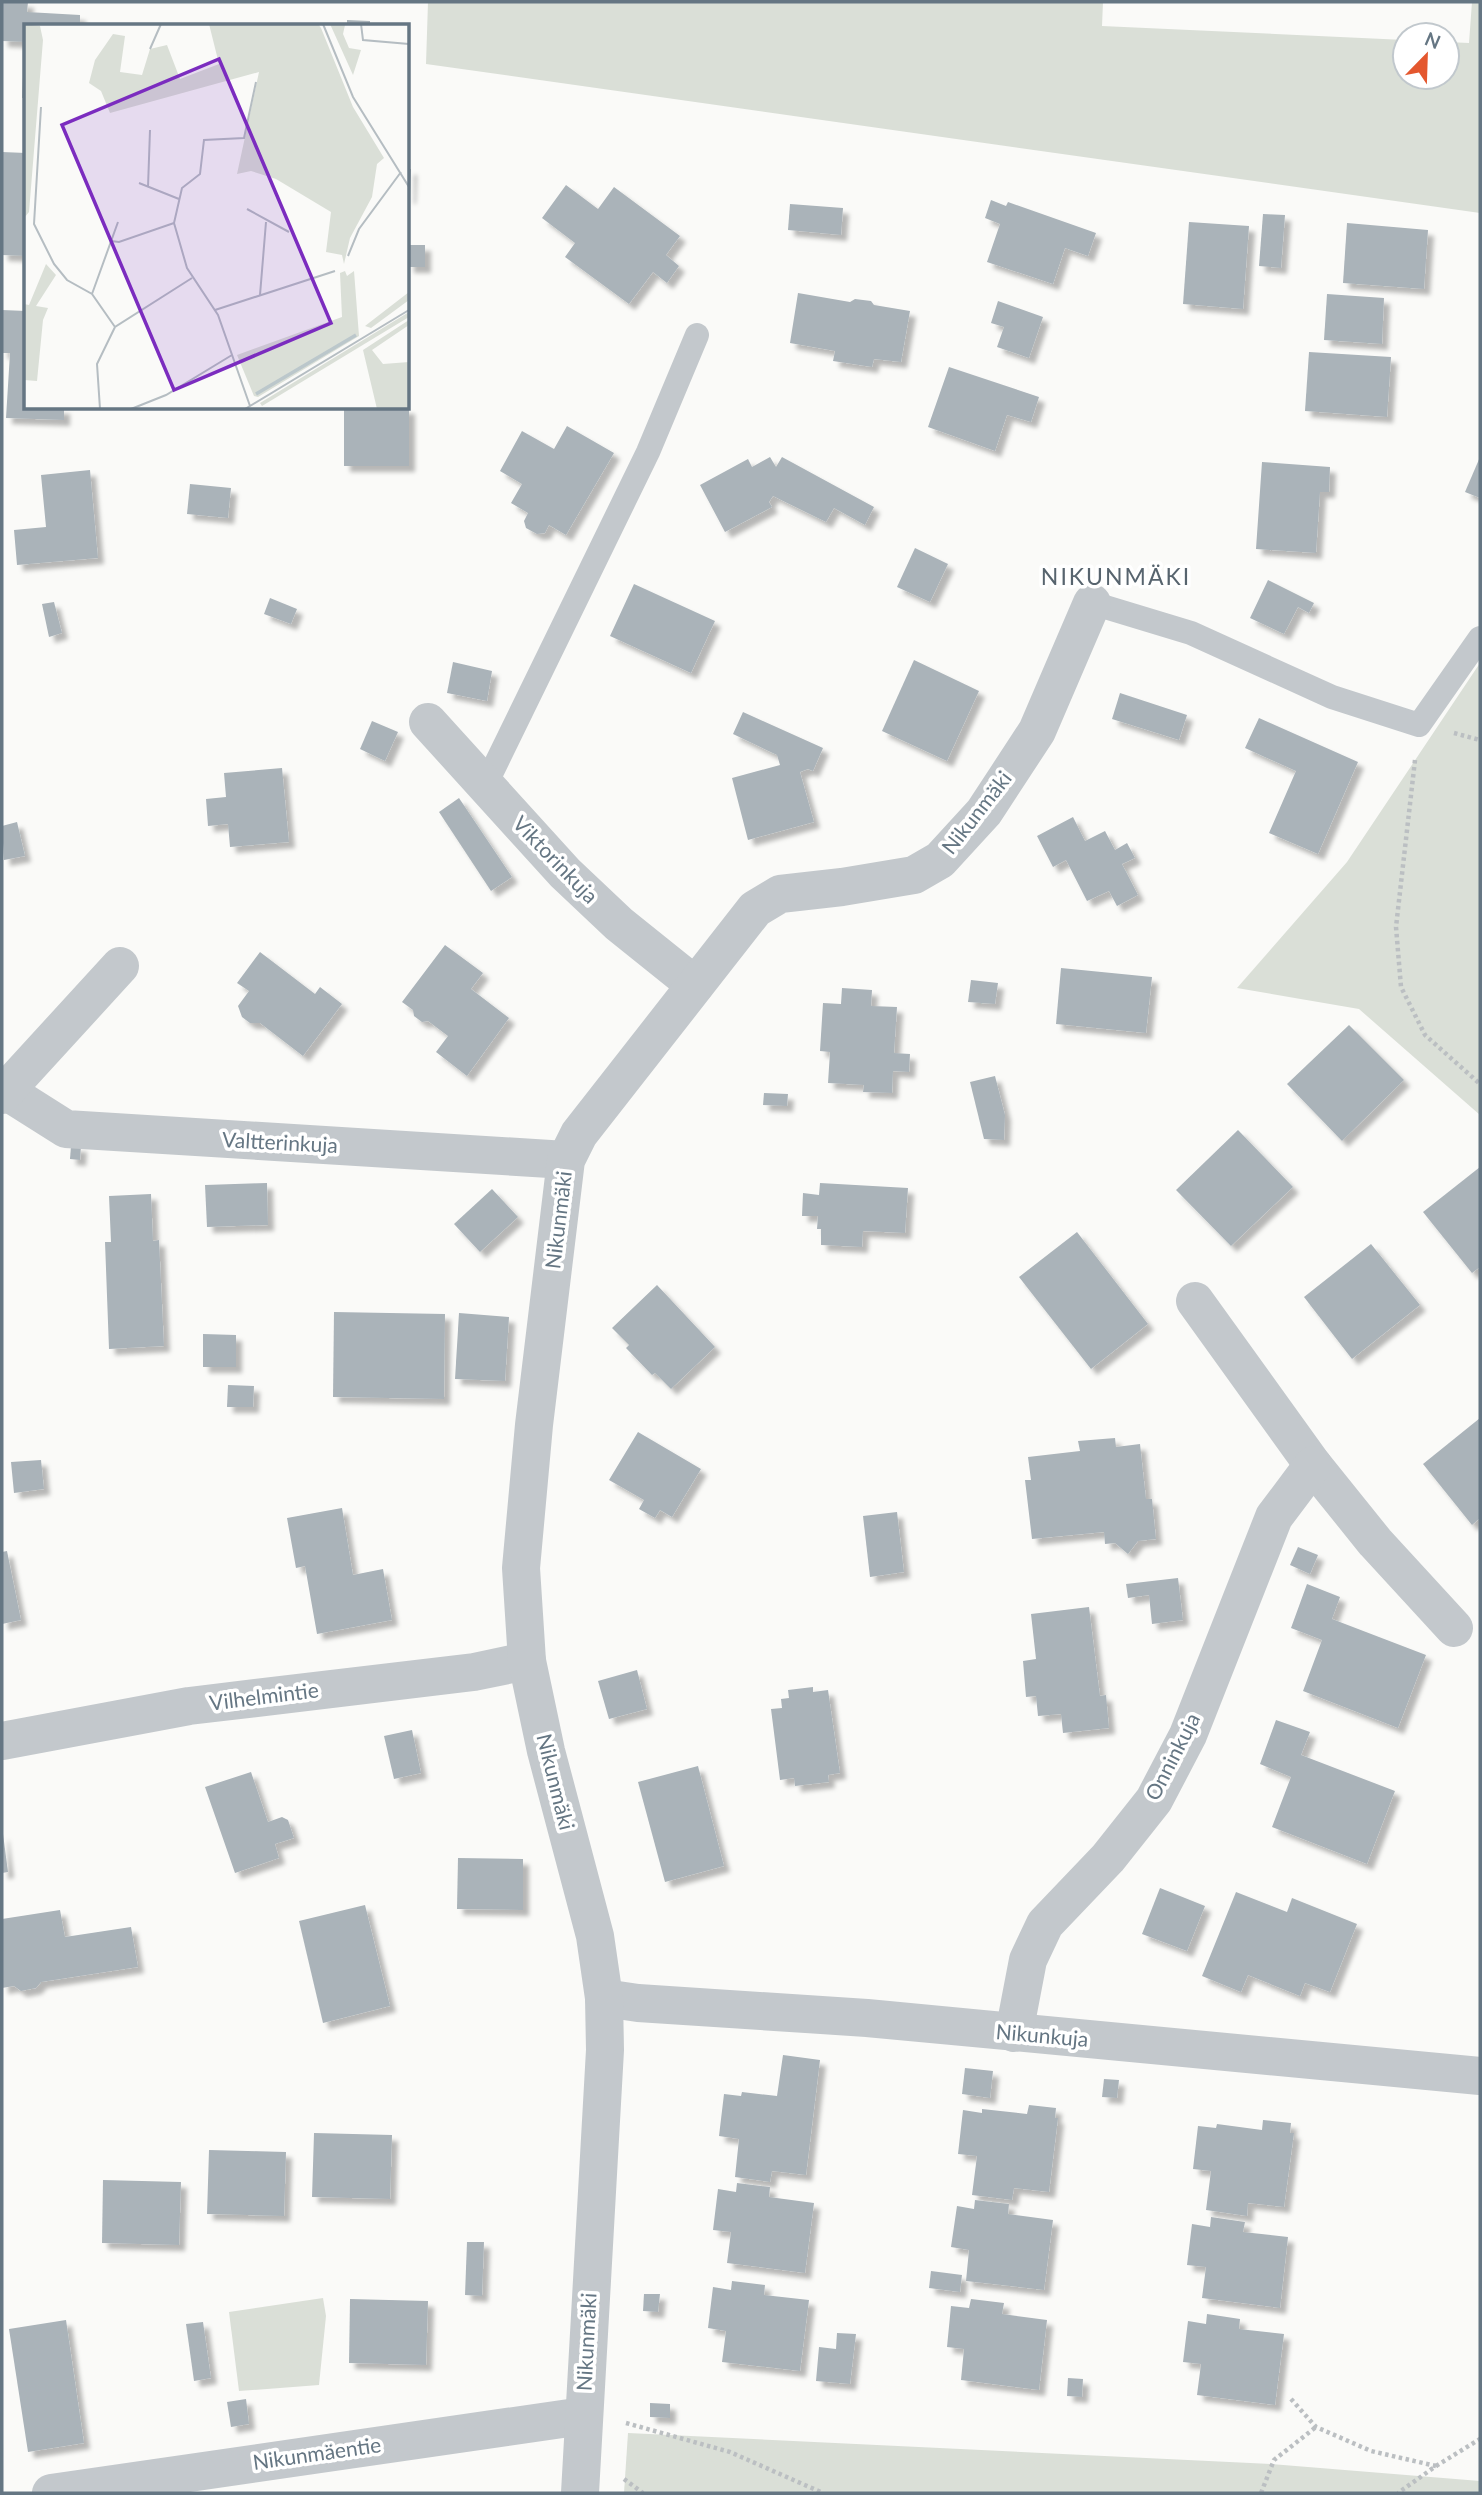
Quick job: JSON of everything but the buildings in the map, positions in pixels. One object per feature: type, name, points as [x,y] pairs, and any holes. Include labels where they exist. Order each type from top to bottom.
[{"type":"street","name":"Nikunmäki","points":[[580,2493],[605,2050],[604,1998],[595,1936],[546,1751],[527,1661],[520,1568],[534,1425],[566,1160],[579,1134],[755,909],[780,894],[914,875],[940,860],[984,811],[1037,731],[1092,603]]},
{"type":"street","name":"Viktorinkuja","points":[[428,722],[573,882],[619,924],[695,985]]},
{"type":"street","points":[[4,1093],[120,966]]},
{"type":"street","name":"Valtterinkuja","points":[[4,1093],[66,1129],[566,1160]]},
{"type":"street","points":[[1195,1301],[1313,1465],[1391,1560],[1454,1628]]},
{"type":"street","name":"Onninkuja","points":[[1014,2033],[1028,1959],[1045,1924],[1108,1858],[1154,1800],[1188,1735],[1274,1517],[1313,1465]]},
{"type":"street","name":"Vilhelmintie","points":[[2,1741],[189,1706],[474,1672],[527,1661]]},
{"type":"street","name":"Nikunkuja","points":[[604,1998],[638,2003],[867,2018],[1480,2076]]},
{"type":"street","name":"Nikunmäentie","points":[[51,2493],[583,2416]]},
{"type":"lane","points":[[485,786],[648,452],[697,335]]},
{"type":"lane","name":"Nikunmäki","points":[[1092,603],[1191,633],[1332,697],[1419,725]]},
{"type":"lane","points":[[1419,725],[1480,638]]},
{"type":"path","points":[[1419,725],[1396,927],[1401,987],[1425,1035],[1480,1084]]},
{"type":"path","points":[[1291,2399],[1316,2427],[1371,2451],[1436,2466]]},
{"type":"path","points":[[621,2422],[730,2452],[822,2493]]},
{"type":"path","points":[[1261,2493],[1275,2460],[1316,2427]]},
{"type":"path","points":[[1398,2493],[1480,2439]]},
{"type":"shaded area","points":[[428,2],[1103,2],[1102,26],[1391,39],[1391,91],[1461,91],[1461,43],[1469,43],[1472,2],[1480,2],[1480,213],[426,64]]},
{"type":"shaded area","points":[[1480,663],[1480,1115],[1359,1009],[1237,988],[1347,862]]},
{"type":"shaded area","points":[[323,2298],[326,2316],[319,2385],[239,2391],[229,2312]]},
{"type":"shaded area","points":[[628,2433],[1271,2464],[1480,2481],[1480,2493],[624,2493]]},
{"type":"district","name":"NIKUNMÄKI","points":[[1116,577]]}]
